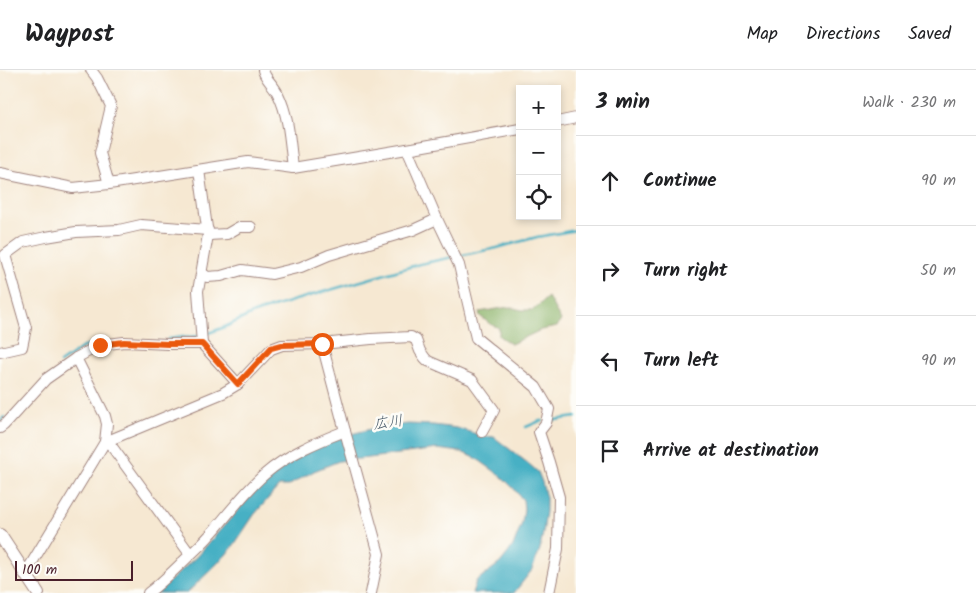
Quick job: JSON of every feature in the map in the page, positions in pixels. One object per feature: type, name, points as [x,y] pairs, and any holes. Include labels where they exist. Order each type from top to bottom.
[{"type":"main road","points":[[0,535],[35,591]]},
{"type":"street","points":[[90,70],[111,106],[100,153],[109,184]]},
{"type":"street","points":[[264,70],[264,75],[278,93],[286,114],[293,168]]},
{"type":"street","points":[[561,121],[576,118]]},
{"type":"street","points":[[0,173],[73,188],[248,162],[293,168],[516,130]]},
{"type":"street","points":[[407,149],[459,265],[476,338],[536,387],[549,409],[546,423],[539,432],[550,462],[559,497],[558,549],[549,593]]},
{"type":"street","points":[[199,170],[208,233],[198,291],[202,344],[238,384]]},
{"type":"street","points":[[202,273],[208,277],[221,276],[242,270],[272,274],[301,267],[329,255],[413,230],[437,219]]},
{"type":"street","points":[[0,352],[22,347],[26,328],[5,255],[23,242],[46,236],[76,232],[119,230],[140,225],[227,234],[239,228],[251,227]]},
{"type":"street","points":[[106,441],[223,393],[238,384],[271,348],[282,345],[411,337],[416,340],[420,351],[428,361],[472,380],[494,410],[482,432]]},
{"type":"street","points":[[0,428],[46,379],[76,358],[100,345],[124,342],[202,344]]},
{"type":"street","points":[[322,344],[379,554],[371,593]]},
{"type":"street","points":[[25,574],[106,441],[107,424],[105,416],[76,358]]},
{"type":"street","points":[[148,593],[209,537],[240,499],[266,473],[287,458],[314,443],[345,433]]},
{"type":"street","points":[[106,441],[190,554]]},
{"type":"green space","points":[[548,297],[561,320],[557,327],[541,330],[511,344],[499,336],[499,328],[480,316],[479,312],[509,307],[533,310]]},
{"type":"water","points":[[408,424],[457,428],[483,436],[494,437],[538,472],[546,498],[546,512],[540,549],[532,570],[514,593],[472,593],[476,581],[500,563],[514,544],[522,523],[523,500],[501,476],[476,458],[461,452],[437,449],[339,461],[314,471],[288,486],[279,486],[254,515],[225,556],[187,593],[156,593],[197,556],[263,482],[277,470],[307,452],[351,434],[380,425]]},
{"type":"waterway","points":[[458,256],[537,237],[576,230]]},
{"type":"waterway","points":[[203,335],[254,313],[292,301],[420,264],[453,257]]},
{"type":"waterway","points":[[168,339],[198,336]]},
{"type":"waterway","points":[[60,363],[83,347],[94,343]]},
{"type":"waterway","points":[[0,422],[4,417]]},
{"type":"waterway","points":[[548,421],[576,417]]},
{"type":"waterway","points":[[526,427],[543,421]]},
{"type":"route","points":[[100,345],[124,342],[202,344],[238,384],[271,348],[282,345],[322,344]]},
{"type":"water label","name":"広川","points":[[388,423]]}]
